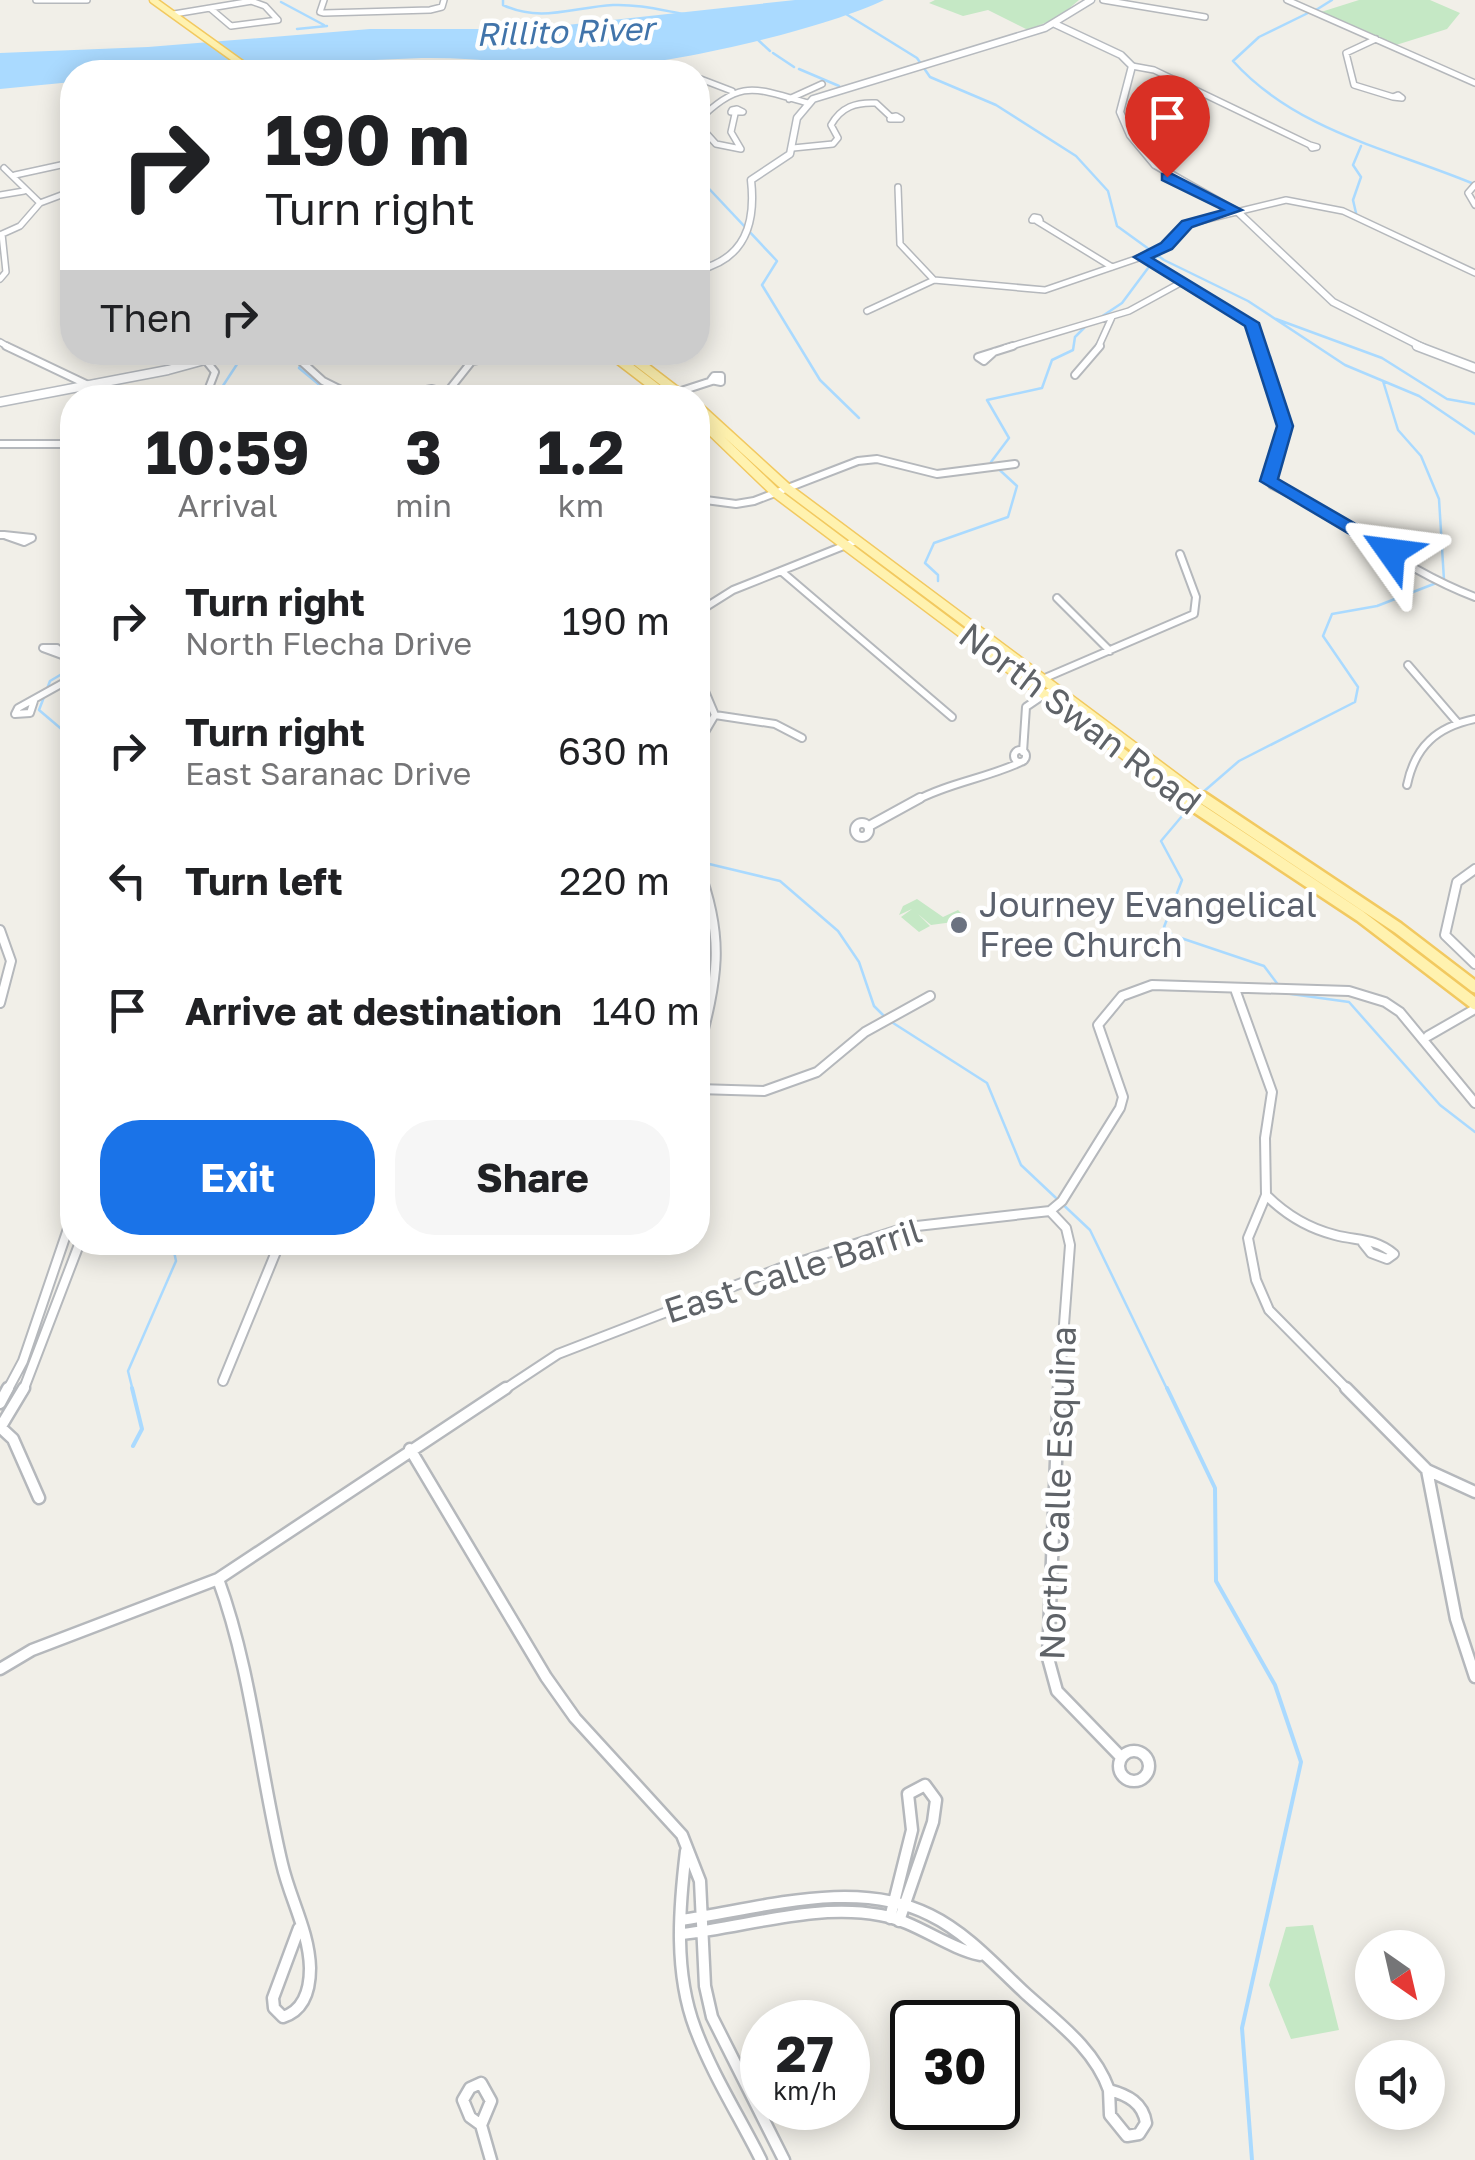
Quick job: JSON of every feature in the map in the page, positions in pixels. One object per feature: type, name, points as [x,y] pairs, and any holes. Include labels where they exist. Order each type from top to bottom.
[{"type":"main road","points":[[143,0],[228,60]]},
{"type":"main road","points":[[154,0],[232,60]]},
{"type":"main road","points":[[628,365],[660,385]]},
{"type":"main road","points":[[640,365],[664,385]]},
{"type":"main road","name":"North Swan Road","points":[[710,417],[746,446],[788,489],[1052,690],[1228,817],[1398,928],[1475,987]]},
{"type":"main road","name":"North Swan Road","points":[[710,430],[776,493],[844,546],[1039,680]]},
{"type":"main road","name":"North Swan Road","points":[[1052,690],[1196,809],[1360,916],[1475,1007]]},
{"type":"street","points":[[36,0],[87,0]]},
{"type":"street","points":[[56,0],[69,0]]},
{"type":"street","points":[[314,0],[323,3],[322,13],[440,8],[444,0]]},
{"type":"street","points":[[352,12],[356,0]]},
{"type":"street","points":[[384,11],[387,0]]},
{"type":"street","points":[[710,265],[732,256],[755,213],[748,189],[751,180],[785,159],[793,148],[798,118],[808,102],[832,90],[1055,24],[1090,0]]},
{"type":"street","points":[[1103,0],[1205,17]]},
{"type":"street","points":[[1287,0],[1475,83]]},
{"type":"street","points":[[175,15],[250,1],[265,6],[278,20],[231,26],[212,10]]},
{"type":"street","points":[[416,10],[418,1]]},
{"type":"street","points":[[1055,24],[1121,55],[1132,66],[1154,70],[1310,145]]},
{"type":"street","points":[[1376,39],[1346,52],[1354,85],[1393,97]]},
{"type":"street","points":[[1132,66],[1120,112],[1148,161],[1164,176],[1235,210],[1335,304],[1413,344],[1475,368]]},
{"type":"street","points":[[710,83],[732,91]]},
{"type":"street","points":[[789,99],[822,84]]},
{"type":"street","points":[[710,112],[732,91],[760,85],[789,99],[808,102]]},
{"type":"street","points":[[793,148],[834,144],[838,138],[831,125],[834,117],[857,104],[876,103],[891,117]]},
{"type":"street","points":[[710,135],[731,155],[741,149],[732,132],[735,114]]},
{"type":"street","points":[[15,175],[60,165]]},
{"type":"street","points":[[1,166],[15,175],[24,191],[40,203]]},
{"type":"street","points":[[1475,185],[1468,193],[1475,206]]},
{"type":"street","points":[[898,187],[900,244],[934,280]]},
{"type":"street","points":[[0,195],[24,191]]},
{"type":"street","points":[[0,279],[6,272],[1,235],[20,226],[40,203],[60,195]]},
{"type":"street","points":[[867,311],[934,280],[1045,290],[1166,246],[1187,224],[1286,200],[1343,211],[1475,273]]},
{"type":"street","points":[[1037,221],[1112,267]]},
{"type":"street","points":[[1141,257],[1251,323],[1285,426],[1270,469],[1272,485],[1304,500],[1445,586],[1475,597]]},
{"type":"street","points":[[994,352],[1112,317],[1182,282]]},
{"type":"street","points":[[1075,374],[1101,345],[1112,317]]},
{"type":"street","points":[[0,342],[29,361],[65,370],[88,385],[184,365]]},
{"type":"street","points":[[305,365],[331,385]]},
{"type":"street","points":[[453,385],[469,365]]},
{"type":"street","points":[[703,385],[712,381]]},
{"type":"street","points":[[0,402],[60,390]]},
{"type":"street","points":[[0,444],[60,444]]},
{"type":"street","points":[[710,501],[736,504],[788,489],[858,460],[877,459],[937,474],[989,468]]},
{"type":"street","points":[[710,604],[733,590],[856,541]]},
{"type":"street","points":[[1039,680],[1194,614],[1196,597],[1180,554]]},
{"type":"street","points":[[781,571],[952,717]]},
{"type":"street","points":[[1057,598],[1110,651]]},
{"type":"street","points":[[1408,666],[1457,722]]},
{"type":"street","points":[[34,701],[60,685]]},
{"type":"street","points":[[869,826],[932,792],[998,774],[1018,761],[1014,753],[1023,752],[1026,707],[1052,690]]},
{"type":"street","points":[[710,704],[715,715]]},
{"type":"street","points":[[715,715],[774,724],[802,738]]},
{"type":"street","points":[[710,724],[715,715]]},
{"type":"street","points":[[1406,785],[1413,757],[1424,741],[1457,722],[1475,719]]},
{"type":"street","points":[[1475,869],[1457,882],[1445,935],[1475,964]]},
{"type":"street","points":[[710,898],[721,947],[720,975],[710,1010]]},
{"type":"street","points":[[0,930],[12,960],[0,1003]]},
{"type":"street","points":[[1050,1211],[1062,1201],[1123,1097],[1098,1025],[1110,1006],[1147,986],[1279,986],[1374,997],[1428,1036],[1444,1071],[1475,1103]]},
{"type":"street","points":[[1234,989],[1272,1092],[1265,1138],[1266,1195],[1248,1238],[1256,1280],[1269,1310],[1427,1470],[1475,1492]]},
{"type":"street","points":[[710,1089],[764,1091],[817,1072],[865,1032],[930,996]]},
{"type":"street","points":[[1428,1036],[1475,1007]]},
{"type":"street","points":[[1266,1195],[1283,1215],[1312,1229],[1363,1242]]},
{"type":"street","name":"East Calle Barril","points":[[0,1669],[32,1650],[218,1578],[558,1354],[778,1269],[908,1227],[1050,1211]]},
{"type":"street","name":"North Calle Esquina","points":[[1050,1211],[1066,1228],[1070,1245],[1062,1326],[1048,1658],[1057,1690],[1120,1756]]},
{"type":"street","points":[[0,1403],[23,1360],[60,1252]]},
{"type":"street","points":[[38,1498],[14,1439],[0,1428],[21,1400],[39,1360],[75,1255]]},
{"type":"street","points":[[223,1381],[236,1337],[271,1280],[277,1255]]},
{"type":"street","points":[[410,1449],[546,1677],[594,1739],[673,1820],[687,1846],[700,1881],[704,1986],[712,2017],[784,2160]]},
{"type":"street","points":[[1427,1470],[1456,1619],[1475,1677]]},
{"type":"street","points":[[218,1578],[241,1636],[254,1691],[282,1864],[308,1947],[308,1986],[297,2011],[283,2017],[274,2008],[272,1998],[299,1928]]},
{"type":"street","points":[[894,1920],[933,1822],[936,1800],[925,1785],[908,1794],[912,1830],[899,1904]]},
{"type":"street","points":[[687,1846],[682,1934],[686,1989],[694,2024],[761,2160]]},
{"type":"street","points":[[682,1920],[838,1897],[899,1904],[940,1921],[1084,2046],[1102,2070],[1109,2090]]},
{"type":"street","points":[[682,1934],[838,1913],[922,1928],[956,1951],[980,1954]]},
{"type":"street","points":[[481,2125],[491,2160]]},
{"type":"green space","points":[[1079,0],[1059,17],[1028,30],[988,10],[963,16],[929,3]]},
{"type":"green space","points":[[1359,0],[1430,0],[1460,13],[1447,29],[1396,45],[1321,12]]},
{"type":"green space","points":[[917,899],[943,917],[958,910],[968,920],[958,926],[953,922],[931,925],[918,914],[930,926],[919,932],[901,917],[912,909],[899,915],[903,906]]},
{"type":"green space","points":[[1313,1925],[1339,2030],[1291,2039],[1269,1985],[1286,1927]]},
{"type":"water","name":"Rillito River","points":[[795,0],[884,0],[789,33],[666,60],[60,60],[60,83],[0,89],[0,53],[148,47],[370,29],[530,29]]},
{"type":"waterway","name":"Rillito River","points":[[503,0],[503,5],[531,13],[622,5],[684,14]]},
{"type":"waterway","points":[[1316,10],[1332,0]]},
{"type":"waterway","points":[[281,2],[324,25]]},
{"type":"waterway","points":[[1308,13],[1259,37],[1233,61],[1285,105],[1315,121],[1474,184]]},
{"type":"waterway","points":[[846,14],[917,58],[930,77],[996,105],[1076,156],[1108,191],[1117,226],[1164,260],[1248,301],[1345,365],[1419,396],[1475,434]]},
{"type":"waterway","points":[[297,29],[327,26]]},
{"type":"waterway","points":[[757,39],[770,51]]},
{"type":"waterway","points":[[773,53],[794,67]]},
{"type":"waterway","points":[[799,69],[839,86]]},
{"type":"waterway","points":[[1356,213],[1353,200],[1361,177],[1353,165],[1361,146]]},
{"type":"waterway","points":[[710,190],[777,261],[762,285],[820,380],[859,418]]},
{"type":"waterway","points":[[1101,317],[1122,303],[1157,256]]},
{"type":"waterway","points":[[1276,319],[1382,358],[1447,399],[1475,404]]},
{"type":"waterway","points":[[938,581],[938,575],[925,563],[934,543],[1008,517],[1017,486],[991,462],[1009,438],[987,400],[1042,388],[1052,360],[1073,350],[1075,337],[1086,326]]},
{"type":"waterway","points":[[223,385],[237,365]]},
{"type":"waterway","points":[[301,365],[299,368],[320,385]]},
{"type":"waterway","points":[[1202,793],[1239,761],[1355,702],[1358,687],[1323,636],[1332,614],[1377,606],[1444,580],[1439,499],[1421,456],[1398,430],[1383,381]]},
{"type":"waterway","points":[[47,689],[50,681],[60,675]]},
{"type":"waterway","points":[[44,697],[39,710],[60,728]]},
{"type":"waterway","points":[[1188,809],[1161,841],[1182,880],[1164,927],[1172,935],[1264,966],[1279,986]]},
{"type":"waterway","points":[[710,864],[780,881],[838,931],[859,962],[874,1006],[884,1016]]},
{"type":"waterway","points":[[1284,993],[1349,1002],[1440,1105],[1475,1132]]},
{"type":"waterway","points":[[890,1021],[987,1083],[1021,1165],[1090,1230],[1168,1391]]},
{"type":"waterway","points":[[133,1391],[128,1371],[176,1261],[175,1255]]},
{"type":"waterway","points":[[132,1388],[142,1429],[133,1446]]},
{"type":"waterway","points":[[1167,1388],[1215,1488],[1216,1581],[1275,1685],[1301,1762],[1242,2028],[1252,2160]]},
{"type":"place","name":"Journey Evangelical Free Church","points":[[959,925]]},
{"type":"route","points":[[1167,177],[1235,210],[1187,224],[1166,246],[1141,257],[1251,323],[1285,426],[1272,457],[1269,481],[1391,552]]}]
